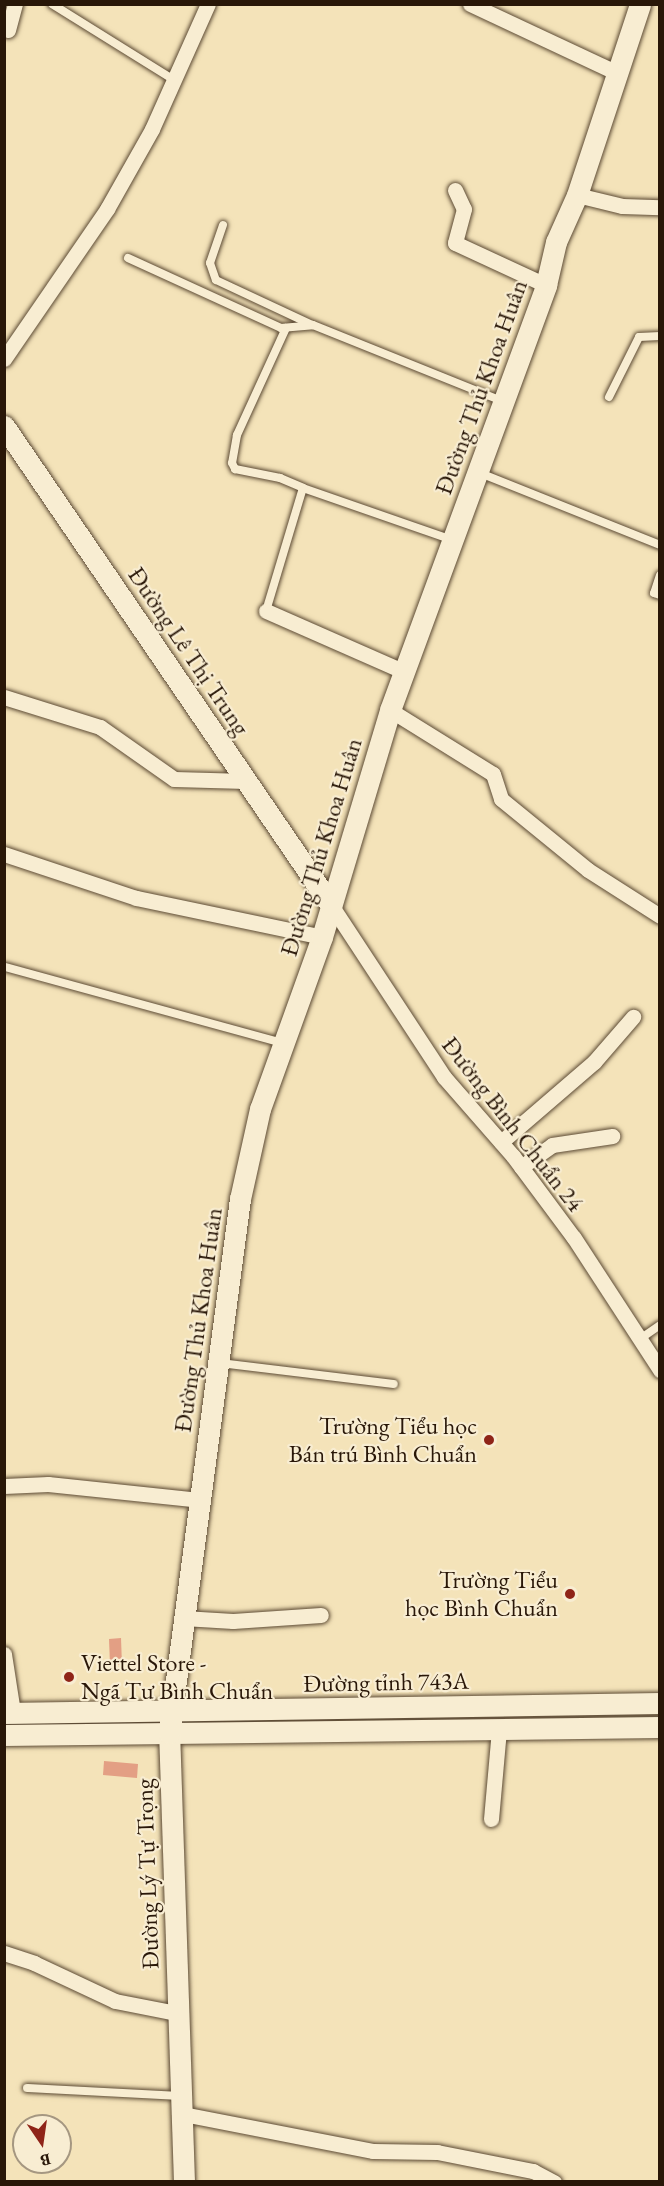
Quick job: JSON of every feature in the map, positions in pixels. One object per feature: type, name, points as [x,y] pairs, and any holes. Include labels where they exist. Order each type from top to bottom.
[{"type":"main road","name":"Đường Thủ Khoa Huân","points":[[169,1733],[240,1199],[260,1109],[322,937],[390,710],[546,285],[556,242],[577,195],[640,4]]},
{"type":"main road","name":"Đường Lê Thị Trung","points":[[4,426],[331,905]]},
{"type":"main road","name":"Đường tỉnh 743A","points":[[9,1712],[660,1703]]},
{"type":"main road","name":"Đường tỉnh 743A","points":[[4,1735],[660,1727]]},
{"type":"main road","name":"Đường Lý Tự Trọng","points":[[169,1733],[184,2181]]},
{"type":"street","points":[[6,32],[15,4]]},
{"type":"street","points":[[4,359],[107,209],[152,129],[208,4]]},
{"type":"street","points":[[470,4],[617,73]]},
{"type":"street","points":[[455,190],[464,209],[455,243],[546,285]]},
{"type":"street","points":[[577,195],[622,206],[660,207]]},
{"type":"street","points":[[266,611],[405,672]]},
{"type":"street","points":[[4,697],[100,727],[174,779],[246,781]]},
{"type":"street","points":[[390,710],[493,774],[501,799],[588,870],[660,916]]},
{"type":"street","points":[[4,854],[136,898],[322,937]]},
{"type":"street","name":"Đường Bình Chuẩn 24","points":[[331,905],[444,1077],[501,1142],[574,1238],[660,1370]]},
{"type":"street","points":[[501,1142],[594,1062],[633,1017]]},
{"type":"street","points":[[521,1167],[552,1145],[612,1136]]},
{"type":"street","points":[[4,1486],[48,1484],[199,1500]]},
{"type":"street","points":[[183,1618],[233,1622],[321,1615]]},
{"type":"street","points":[[4,1654],[9,1712]]},
{"type":"street","points":[[491,1818],[499,1729]]},
{"type":"street","points":[[4,1953],[34,1963],[115,2001],[177,2013]]},
{"type":"street","points":[[183,2105],[373,2151],[437,2152],[533,2171],[554,2181]]},
{"type":"lane","points":[[52,4],[174,80]]},
{"type":"lane","points":[[223,225],[210,263],[216,280],[313,325],[504,401]]},
{"type":"lane","points":[[128,258],[286,328],[313,325]]},
{"type":"lane","points":[[286,328],[237,435],[232,463],[235,469],[280,478],[453,540]]},
{"type":"lane","points":[[609,397],[639,338],[660,336]]},
{"type":"lane","points":[[478,472],[660,545]]},
{"type":"lane","points":[[266,611],[303,488]]},
{"type":"lane","points":[[660,575],[654,593],[660,595]]},
{"type":"lane","points":[[5,967],[284,1043]]},
{"type":"lane","points":[[639,1339],[660,1325]]},
{"type":"lane","points":[[218,1362],[394,1384]]},
{"type":"lane","points":[[27,2088],[183,2105]]},
{"type":"building","points":[[121,1638],[122,1665],[110,1665],[109,1639]]},
{"type":"building","points":[[104,1761],[138,1764],[137,1778],[103,1775]]},
{"type":"place","name":"Trường Tiểu học Bán trú Bình Chuẩn","points":[[489,1440]]},
{"type":"place","name":"Trường Tiểu học Bình Chuẩn","points":[[570,1594]]},
{"type":"place","name":"Viettel Store - Ngã Tư Bình Chuẩn","points":[[69,1677]]}]
